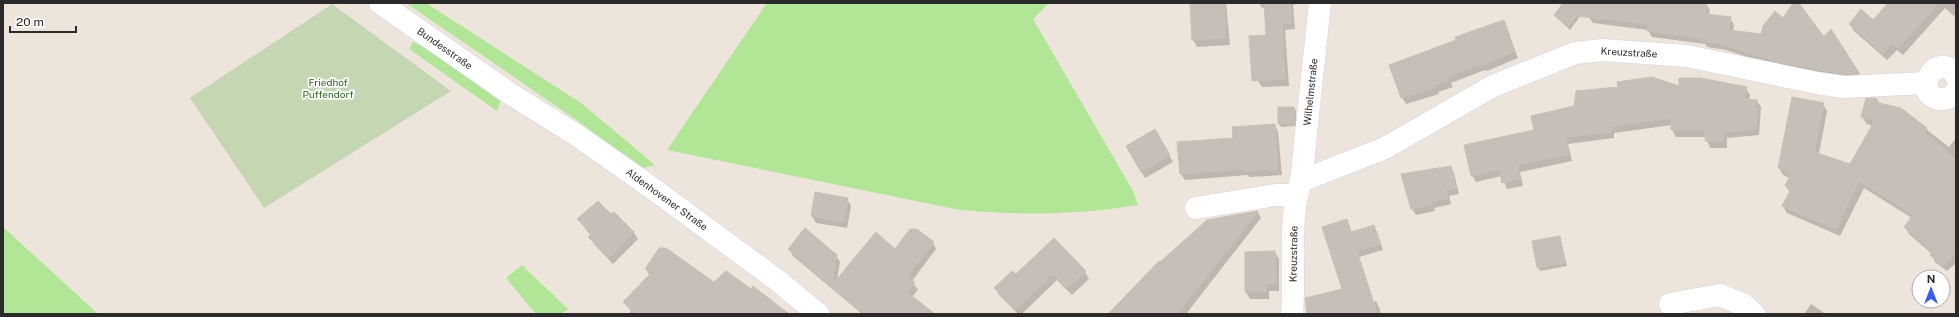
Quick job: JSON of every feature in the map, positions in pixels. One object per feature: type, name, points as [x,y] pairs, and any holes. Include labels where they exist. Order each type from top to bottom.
[{"type":"street","name":"Bundesstraße","points":[[380,3],[510,93]]},
{"type":"street","name":"Wilhelmstraße","points":[[1299,188],[1320,3]]},
{"type":"street","name":"Kreuzstraße","points":[[1196,208],[1276,195],[1299,188],[1386,148],[1493,86],[1575,53],[1603,50],[1687,56],[1817,83],[1844,87],[1927,83],[1929,74],[1941,67],[1948,68],[1956,79]]},
{"type":"street","name":"Aldenhovener Straße","points":[[510,93],[578,136],[645,183],[777,280],[818,314]]},
{"type":"street","name":"Kreuzstraße","points":[[1292,314],[1293,232],[1299,188]]},
{"type":"street","points":[[1670,304],[1720,295],[1744,305],[1754,314]]},
{"type":"green space","points":[[406,3],[426,3],[581,103],[655,165],[640,169],[578,121]]},
{"type":"green space","points":[[767,3],[1049,3],[1033,19],[1133,191],[1138,205],[1070,213],[1000,213],[955,209],[667,150]]},
{"type":"green space","name":"Friedhof Puffendorf","points":[[332,4],[451,91],[264,208],[190,98]]},
{"type":"green space","points":[[413,42],[434,53],[501,99],[497,111],[409,49]]},
{"type":"green space","points":[[3,227],[98,314],[3,314]]},
{"type":"green space","points":[[522,265],[568,309],[561,314],[536,314],[506,278]]},
{"type":"building","points":[[1190,3],[1224,3],[1226,38],[1192,40]]},
{"type":"building","points":[[1264,3],[1290,3],[1292,23],[1282,24],[1285,79],[1252,81],[1249,36],[1266,35]]},
{"type":"building","points":[[1563,3],[1707,3],[1705,14],[1731,17],[1729,30],[1761,34],[1763,26],[1775,11],[1783,18],[1793,3],[1799,3],[1824,37],[1831,29],[1860,74],[1845,74],[1777,62],[1722,44],[1702,41],[1702,38],[1647,31],[1648,24],[1576,16],[1568,27],[1554,15]]},
{"type":"building","points":[[1888,3],[1939,3],[1898,48],[1893,43],[1883,54],[1849,24],[1861,9],[1873,20]]},
{"type":"building","points":[[1504,20],[1515,51],[1482,65],[1481,64],[1448,76],[1449,80],[1435,85],[1436,87],[1401,98],[1389,65],[1456,40],[1455,37]]},
{"type":"building","points":[[1652,77],[1679,86],[1679,78],[1700,78],[1747,87],[1744,99],[1757,100],[1756,129],[1723,132],[1724,141],[1705,141],[1705,130],[1671,130],[1671,118],[1611,126],[1611,132],[1565,137],[1569,154],[1517,165],[1520,179],[1502,183],[1499,169],[1471,176],[1464,145],[1534,130],[1531,116],[1574,106],[1576,91],[1618,87],[1617,82]]},
{"type":"building","points":[[1792,97],[1824,103],[1814,152],[1850,164],[1875,120],[1861,117],[1866,98],[1876,98],[1879,103],[1901,108],[1927,128],[1925,132],[1956,160],[1956,252],[1947,262],[1942,265],[1930,255],[1932,252],[1904,227],[1913,215],[1859,181],[1836,229],[1782,206],[1791,189],[1785,186],[1791,174],[1778,168]]},
{"type":"building","points":[[1278,107],[1294,107],[1295,123],[1278,124]]},
{"type":"building","points":[[1275,124],[1278,169],[1245,171],[1245,169],[1180,174],[1177,142],[1233,138],[1232,127]]},
{"type":"building","points":[[1155,129],[1170,155],[1141,172],[1126,146]]},
{"type":"building","points":[[1451,166],[1456,188],[1446,190],[1448,198],[1431,201],[1432,205],[1411,209],[1401,174]]},
{"type":"building","points":[[815,192],[848,198],[843,222],[811,216]]},
{"type":"building","points":[[598,201],[611,214],[614,212],[634,232],[609,258],[588,237],[592,234],[577,219]]},
{"type":"building","points":[[1258,211],[1177,314],[1108,314],[1159,261],[1160,262],[1207,220]]},
{"type":"building","points":[[1347,219],[1351,232],[1374,225],[1380,244],[1357,251],[1377,314],[1307,314],[1305,298],[1342,289],[1322,227]]},
{"type":"building","points":[[805,228],[837,255],[832,285],[876,232],[895,249],[910,229],[917,229],[934,242],[907,276],[915,283],[907,292],[935,314],[863,314],[788,249]]},
{"type":"building","points":[[1560,236],[1565,263],[1537,268],[1532,241]]},
{"type":"building","points":[[1054,238],[1086,271],[1067,288],[1053,274],[1015,310],[994,288],[1012,271],[1016,274]]},
{"type":"building","points":[[659,248],[666,248],[714,282],[726,271],[751,289],[753,286],[789,314],[636,314],[623,302],[651,273],[645,269]]},
{"type":"building","points":[[1275,251],[1276,284],[1266,284],[1266,292],[1245,292],[1245,252]]}]
